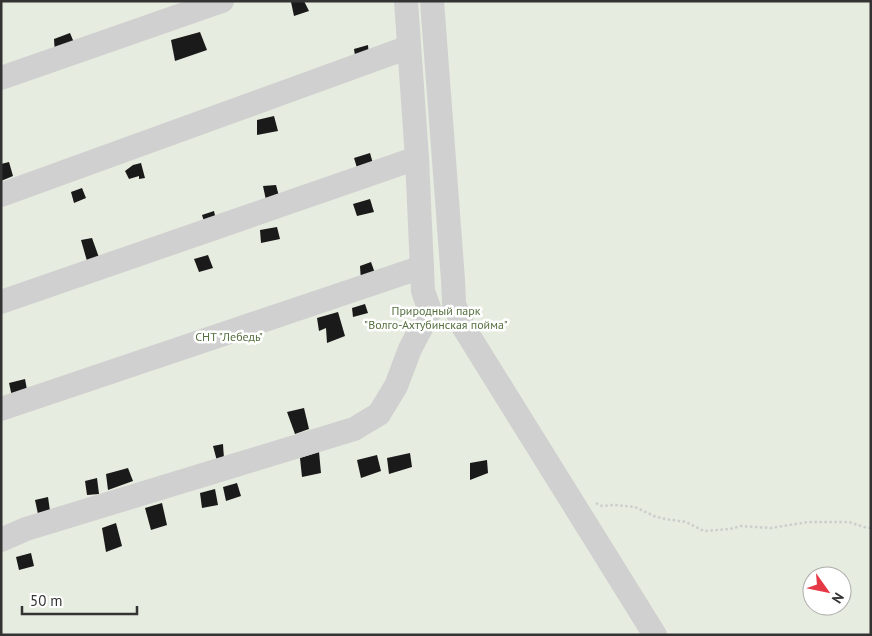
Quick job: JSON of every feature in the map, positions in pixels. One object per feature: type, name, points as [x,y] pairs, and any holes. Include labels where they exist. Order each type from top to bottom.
[{"type":"street","points":[[1,78],[222,1]]},
{"type":"street","points":[[406,1],[417,158],[423,291],[430,311]]},
{"type":"street","points":[[432,1],[454,304],[464,328],[655,635]]},
{"type":"street","points":[[1,195],[410,47]]},
{"type":"street","points":[[1,302],[417,158]]},
{"type":"street","points":[[1,409],[422,266]]},
{"type":"street","points":[[1,540],[26,529],[354,429],[380,414],[396,386],[410,349],[430,311],[454,304]]},
{"type":"path","points":[[594,502],[602,506],[635,507],[654,516],[686,522],[704,531],[741,526],[771,528],[808,522],[849,522],[871,528]]},
{"type":"green space","name":"Природный парк \"Волго-Ахтубинская пойма\"","points":[[1,1],[871,1],[871,635],[1,635]]},
{"type":"building","points":[[304,1],[309,11],[294,16],[291,2]]},
{"type":"building","points":[[200,32],[207,50],[175,61],[171,40]]},
{"type":"building","points":[[70,33],[75,45],[55,54],[54,39]]},
{"type":"building","points":[[368,45],[369,57],[356,62],[354,49]]},
{"type":"building","points":[[274,116],[278,131],[257,135],[257,120]]},
{"type":"building","points":[[370,153],[374,167],[358,171],[354,158]]},
{"type":"building","points":[[9,162],[13,176],[1,181],[1,164]]},
{"type":"building","points":[[141,163],[145,178],[139,179],[139,176],[129,179],[125,171],[133,165]]},
{"type":"building","points":[[276,185],[280,200],[267,205],[263,186]]},
{"type":"building","points":[[82,188],[86,198],[74,203],[71,192]]},
{"type":"building","points":[[370,199],[374,212],[357,216],[353,204]]},
{"type":"building","points":[[214,211],[217,224],[206,228],[202,215]]},
{"type":"building","points":[[277,227],[280,239],[261,243],[260,230]]},
{"type":"building","points":[[92,238],[101,263],[89,268],[81,240]]},
{"type":"building","points":[[208,255],[213,268],[199,272],[194,259]]},
{"type":"building","points":[[371,262],[376,276],[361,281],[360,266]]},
{"type":"building","points":[[365,304],[368,313],[353,317],[352,308]]},
{"type":"building","points":[[338,312],[345,336],[327,343],[326,328],[319,331],[317,318]]},
{"type":"building","points":[[25,379],[28,395],[13,401],[9,383]]},
{"type":"building","points":[[304,408],[309,429],[295,434],[287,412]]},
{"type":"building","points":[[223,444],[224,459],[217,461],[213,446]]},
{"type":"building","points":[[319,452],[321,473],[302,477],[300,458]]},
{"type":"building","points":[[410,453],[412,467],[389,474],[387,458]]},
{"type":"building","points":[[377,455],[381,471],[361,478],[357,460]]},
{"type":"building","points":[[487,460],[488,473],[470,480],[470,463]]},
{"type":"building","points":[[128,468],[133,481],[108,490],[106,474]]},
{"type":"building","points":[[97,478],[99,494],[87,495],[85,481]]},
{"type":"building","points":[[237,483],[241,496],[226,501],[223,487]]},
{"type":"building","points":[[215,489],[218,505],[202,508],[200,493]]},
{"type":"building","points":[[48,497],[50,511],[38,514],[35,500]]},
{"type":"building","points":[[162,503],[167,525],[151,530],[145,508]]},
{"type":"building","points":[[116,523],[122,546],[106,552],[102,528]]},
{"type":"building","points":[[31,553],[34,566],[19,570],[16,557]]},
{"type":"park label","name":"СНТ \"Лебедь\"","points":[[229,337]]}]
